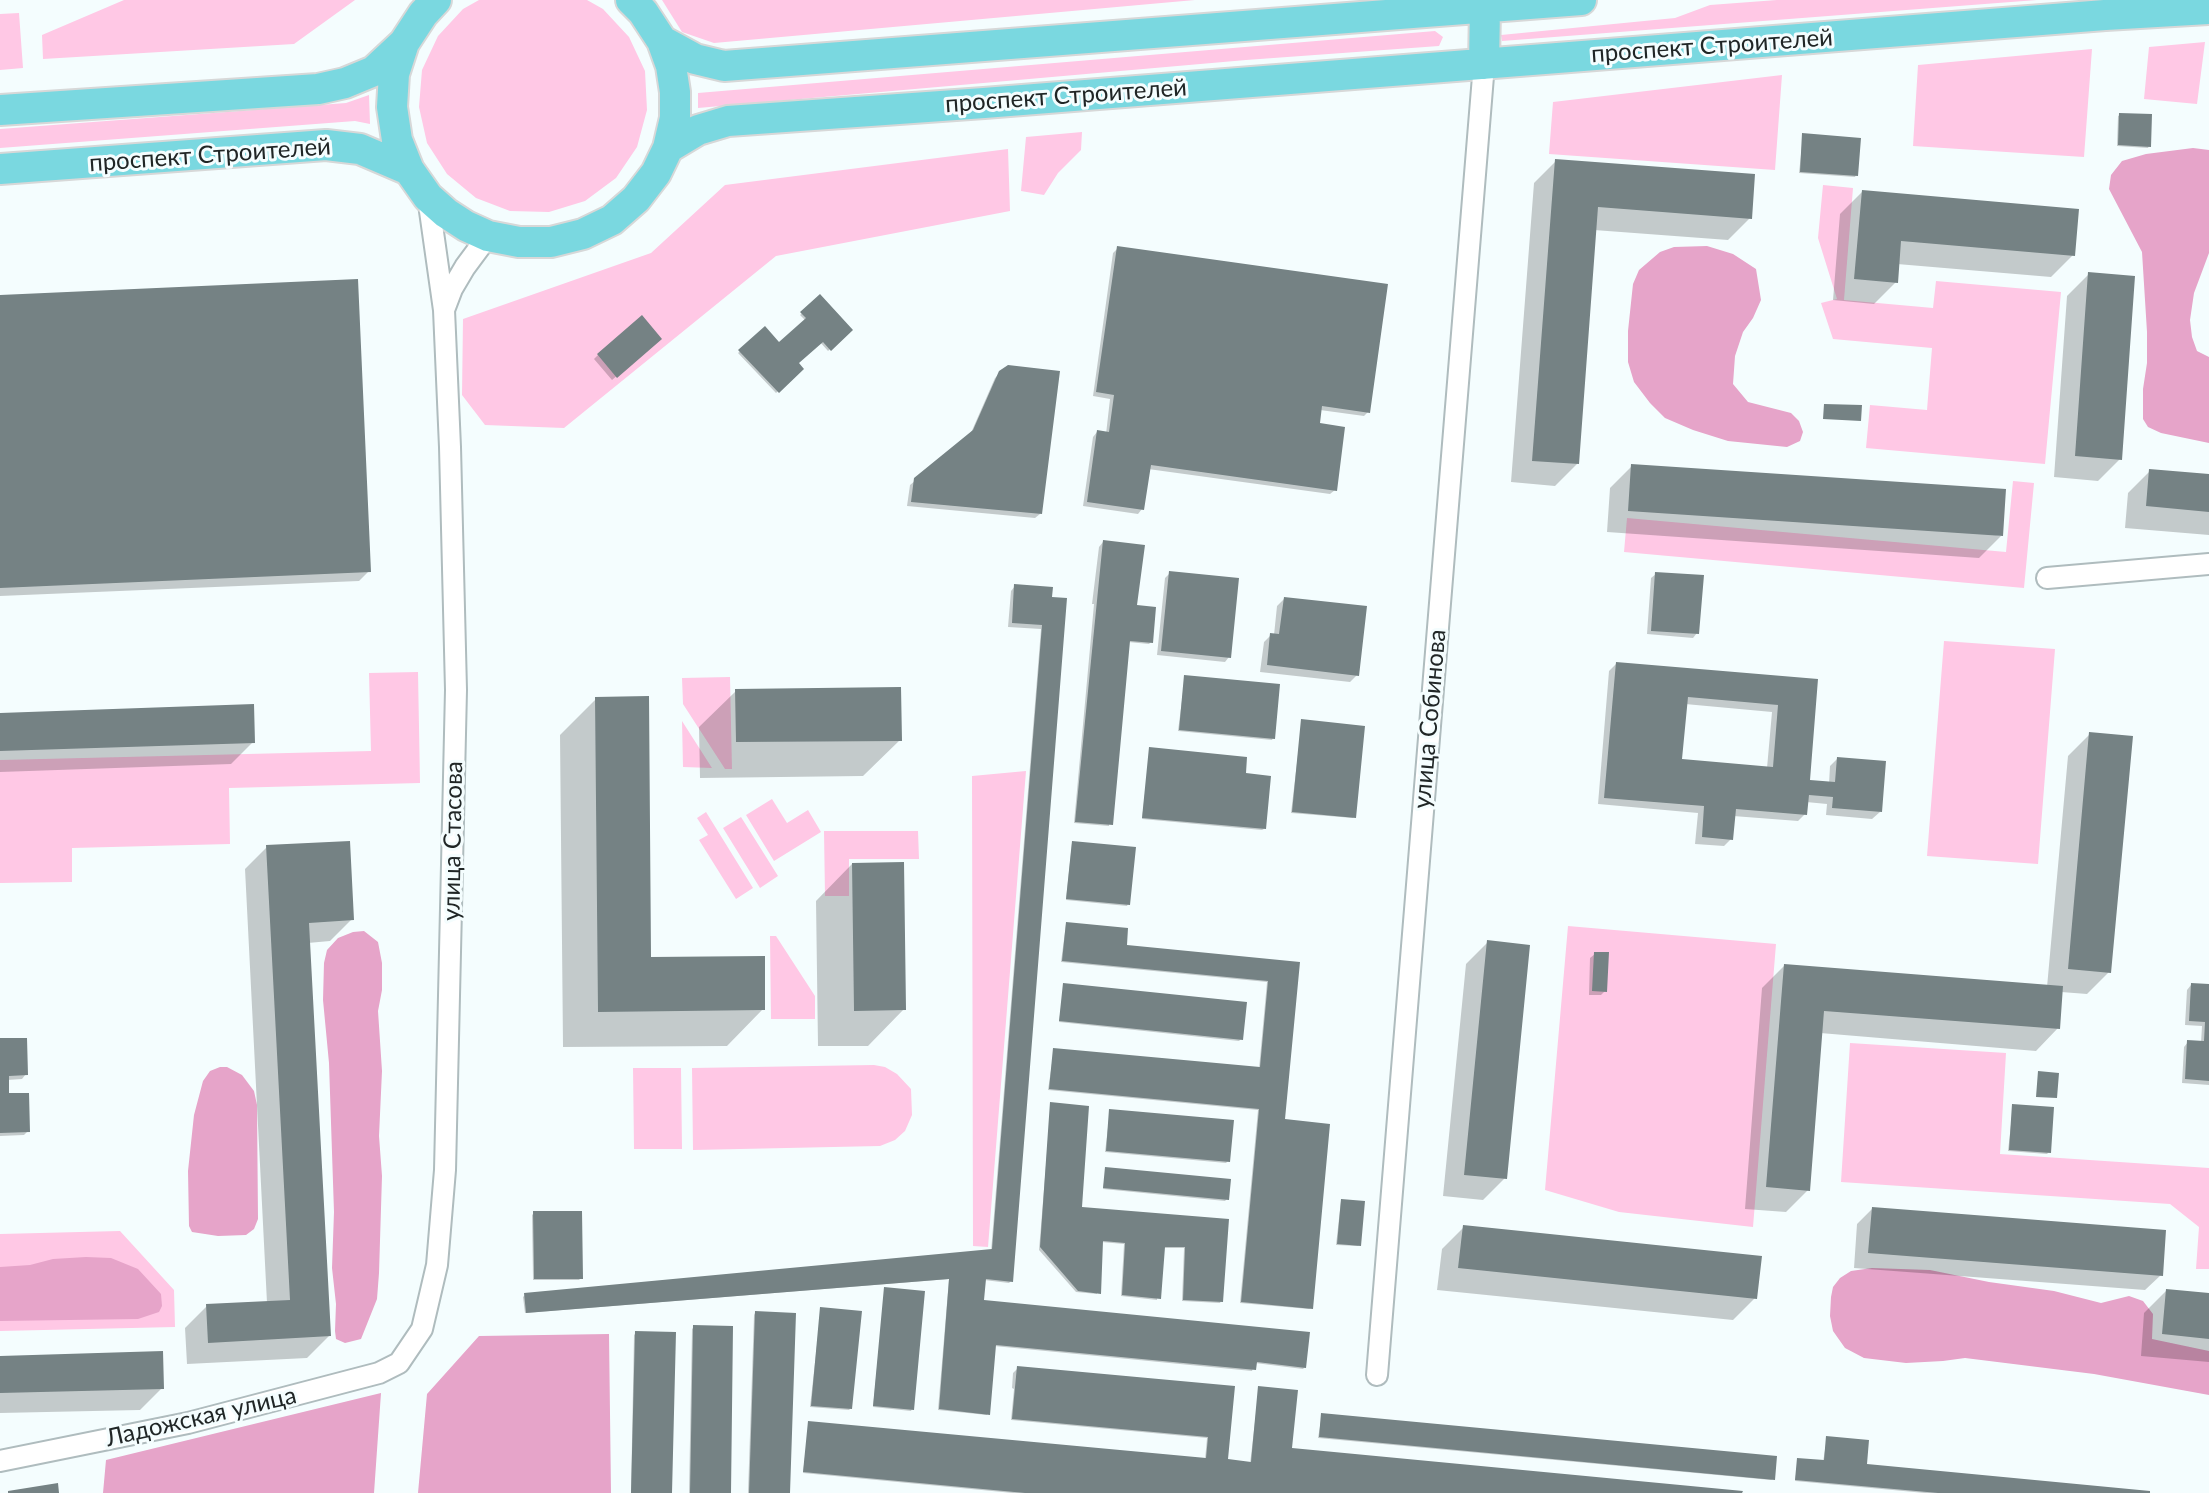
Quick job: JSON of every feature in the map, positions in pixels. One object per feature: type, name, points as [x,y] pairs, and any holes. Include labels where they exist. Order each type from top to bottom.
[{"type":"main road","points":[[0,110],[318,89],[345,83],[374,71],[404,43],[436,0]]},
{"type":"main road","points":[[662,41],[695,59],[724,66],[1485,4],[1581,0]]},
{"type":"main road","points":[[404,43],[394,74],[392,107],[397,140],[409,170],[428,197],[446,213],[488,236],[519,242],[551,242],[583,234],[612,220],[636,199],[656,173],[668,148],[675,118],[671,66],[662,41],[638,4]]},
{"type":"main road","points":[[1484,64],[1485,4]]},
{"type":"main road","name":"проспект Строителей","points":[[668,148],[698,130],[728,121],[2209,9]]},
{"type":"main road","name":"проспект Строителей","points":[[0,169],[326,145],[360,149],[409,170]]},
{"type":"street","name":"улица Собинова","points":[[1377,1375],[1484,64]]},
{"type":"street","name":"улица Стасова","points":[[399,1363],[422,1329],[433,1288],[445,1170],[456,690],[444,310],[428,197]]},
{"type":"street","name":"улица Стасова","points":[[444,310],[459,278],[488,236]]},
{"type":"street","points":[[2047,578],[2209,564]]},
{"type":"street","name":"Ладожская улица","points":[[0,1461],[188,1423],[379,1373],[399,1363]]},
{"type":"shaded area","points":[[124,0],[355,0],[294,44],[43,59],[42,35]]},
{"type":"shaded area","points":[[479,0],[587,0],[603,9],[629,37],[645,71],[647,110],[637,147],[616,178],[585,201],[549,212],[510,211],[476,198],[447,174],[427,143],[419,107],[422,70],[438,36],[463,9]]},
{"type":"shaded area","points":[[662,0],[1195,0],[714,43],[682,32]]},
{"type":"shaded area","points":[[1777,0],[2037,0],[1502,41],[1501,35],[1675,18],[1710,5]]},
{"type":"shaded area","points":[[19,13],[23,68],[0,70],[0,14]]},
{"type":"shaded area","points":[[1435,31],[1443,37],[1439,46],[698,108],[698,93]]},
{"type":"shaded area","points":[[2205,42],[2197,104],[2144,99],[2149,47]]},
{"type":"shaded area","points":[[2092,49],[2084,157],[1913,146],[1918,65]]},
{"type":"shaded area","points":[[1782,75],[1775,170],[1549,154],[1553,102]]},
{"type":"shaded area","points":[[369,95],[370,124],[355,121],[0,148],[0,129],[346,103]]},
{"type":"shaded area","points":[[1082,132],[1081,150],[1058,173],[1044,195],[1021,191],[1026,137]]},
{"type":"shaded area","points":[[2193,148],[2209,150],[2209,253],[2194,293],[2190,320],[2197,351],[2209,357],[2209,443],[2161,433],[2148,427],[2143,419],[2147,332],[2142,252],[2109,189],[2111,175],[2122,161],[2146,154]]},
{"type":"shaded area","points":[[1008,149],[1010,211],[776,256],[564,428],[485,425],[462,395],[463,319],[651,253],[725,185]]},
{"type":"shaded area","points":[[1823,185],[1853,188],[1844,300],[1933,308],[1936,281],[2061,292],[2045,464],[1866,448],[1870,405],[1927,410],[1932,348],[1833,339],[1821,303],[1837,299],[1818,238]]},
{"type":"shaded area","points":[[1707,246],[1733,254],[1756,269],[1761,300],[1743,332],[1735,356],[1733,384],[1748,402],[1791,413],[1799,421],[1803,432],[1800,441],[1787,447],[1728,441],[1693,430],[1665,418],[1634,382],[1628,362],[1628,331],[1633,284],[1639,270],[1660,252],[1674,247]]},
{"type":"shaded area","points":[[2013,481],[2034,483],[2024,588],[1624,552],[1627,518],[2006,552]]},
{"type":"shaded area","points":[[1944,641],[2055,649],[2038,864],[1927,856]]},
{"type":"shaded area","points":[[418,672],[420,783],[229,788],[230,844],[72,848],[72,882],[0,883],[0,760],[371,751],[369,673]]},
{"type":"shaded area","points":[[730,677],[732,769],[725,769],[683,704],[682,678]]},
{"type":"shaded area","points":[[682,721],[712,768],[683,767]]},
{"type":"shaded area","points":[[1026,771],[988,1247],[973,1246],[972,776]]},
{"type":"shaded area","points":[[772,799],[787,823],[808,810],[821,832],[774,861],[746,815]]},
{"type":"shaded area","points":[[706,812],[753,888],[736,899],[699,840],[708,835],[697,818]]},
{"type":"shaded area","points":[[741,817],[778,876],[760,888],[723,828]]},
{"type":"shaded area","points":[[824,831],[918,831],[919,859],[849,859],[849,896],[825,896]]},
{"type":"shaded area","points":[[1568,926],[1776,944],[1753,1227],[1619,1212],[1545,1190]]},
{"type":"shaded area","points":[[364,931],[378,942],[382,963],[378,1011],[382,1071],[379,1273],[377,1299],[361,1339],[345,1343],[336,1339],[335,1331],[332,1268],[334,1212],[329,1063],[323,1000],[324,963],[327,950],[338,938]]},
{"type":"shaded area","points":[[770,936],[776,936],[815,996],[815,1019],[771,1019]]},
{"type":"shaded area","points":[[1850,1043],[2006,1053],[2000,1154],[2209,1168],[2209,1269],[2196,1269],[2199,1227],[2170,1204],[1841,1182]]},
{"type":"shaded area","points":[[874,1065],[897,1074],[911,1089],[912,1115],[905,1131],[895,1140],[880,1146],[693,1150],[692,1068]]},
{"type":"shaded area","points":[[220,1067],[242,1075],[254,1091],[257,1105],[258,1219],[254,1229],[246,1235],[218,1236],[192,1232],[189,1226],[188,1171],[194,1115],[203,1081],[210,1071]]},
{"type":"shaded area","points":[[633,1068],[681,1068],[682,1149],[634,1149]]},
{"type":"shaded area","points":[[120,1231],[174,1290],[175,1327],[0,1331],[0,1234]]},
{"type":"shaded area","points":[[86,1257],[111,1258],[138,1269],[161,1294],[159,1312],[138,1319],[0,1321],[0,1267]]},
{"type":"shaded area","points":[[1872,1268],[1930,1270],[2054,1291],[2101,1303],[2129,1296],[2143,1301],[2153,1314],[2152,1339],[2209,1351],[2209,1395],[2094,1374],[1965,1358],[1906,1363],[1864,1358],[1845,1348],[1833,1331],[1831,1297],[1833,1287],[1840,1278],[1851,1271]]},
{"type":"shaded area","points":[[609,1334],[611,1493],[418,1493],[427,1394],[479,1336]]},
{"type":"shaded area","points":[[381,1393],[374,1493],[103,1493],[106,1460]]},
{"type":"building","points":[[2119,113],[2152,114],[2151,147],[2118,145]]},
{"type":"building","points":[[1802,133],[1861,138],[1858,176],[1800,172]]},
{"type":"building","points":[[1555,159],[1755,174],[1752,219],[1598,207],[1579,464],[1532,461]]},
{"type":"building","points":[[1862,190],[2079,209],[2075,256],[1901,241],[1898,283],[1854,279]]},
{"type":"building","points":[[1117,246],[1388,284],[1370,413],[1322,406],[1320,423],[1345,427],[1337,491],[1151,465],[1144,510],[1087,502],[1097,430],[1109,432],[1114,395],[1096,392]]},
{"type":"building","points":[[2088,272],[2135,276],[2122,460],[2075,456]]},
{"type":"building","points":[[358,279],[371,572],[0,588],[0,295]]},
{"type":"building","points":[[820,294],[853,330],[831,351],[823,342],[799,363],[804,369],[779,393],[738,350],[765,326],[779,342],[806,318],[800,312]]},
{"type":"building","points":[[642,315],[662,339],[617,378],[597,354]]},
{"type":"building","points":[[1008,365],[1060,371],[1042,514],[911,502],[914,478],[973,430],[999,371]]},
{"type":"building","points":[[1824,404],[1862,405],[1861,421],[1823,419]]},
{"type":"building","points":[[1631,464],[2006,489],[2003,536],[1628,511]]},
{"type":"building","points":[[2149,469],[2209,474],[2209,512],[2146,506]]},
{"type":"building","points":[[1103,540],[1145,545],[1137,605],[1156,607],[1153,643],[1130,641],[1113,825],[1075,822]]},
{"type":"building","points":[[1169,571],[1239,578],[1231,658],[1161,651]]},
{"type":"building","points":[[1655,572],[1704,575],[1699,634],[1651,631]]},
{"type":"building","points":[[1014,584],[1053,587],[1052,597],[1067,598],[1013,1282],[986,1279],[984,1300],[1310,1332],[1306,1368],[1257,1362],[1256,1370],[996,1345],[990,1415],[939,1409],[949,1279],[526,1313],[524,1293],[992,1249],[1042,625],[1012,623]]},
{"type":"building","points":[[1284,597],[1367,606],[1359,676],[1267,665],[1270,633],[1279,634]]},
{"type":"building","points":[[1616,662],[1818,679],[1810,780],[1835,782],[1837,757],[1886,761],[1882,812],[1832,808],[1833,797],[1809,795],[1807,815],[1736,809],[1733,840],[1702,837],[1704,806],[1604,798]],"holes":[[[1688,697],[1778,705],[1773,767],[1682,759]]]},
{"type":"building","points":[[1184,675],[1280,684],[1275,739],[1179,730]]},
{"type":"building","points":[[901,687],[902,741],[736,742],[735,689]]},
{"type":"building","points":[[649,696],[651,957],[765,956],[765,1010],[598,1012],[595,697]]},
{"type":"building","points":[[254,704],[255,743],[0,751],[0,713]]},
{"type":"building","points":[[1301,719],[1365,726],[1356,818],[1292,812]]},
{"type":"building","points":[[2089,732],[2133,736],[2111,973],[2068,969]]},
{"type":"building","points":[[1149,747],[1247,757],[1246,773],[1271,776],[1266,829],[1142,818]]},
{"type":"building","points":[[350,841],[354,920],[309,923],[331,1336],[208,1343],[206,1304],[290,1300],[266,845]]},
{"type":"building","points":[[1072,841],[1136,847],[1130,905],[1066,899]]},
{"type":"building","points":[[904,862],[906,1010],[854,1011],[852,863]]},
{"type":"building","points":[[1066,922],[1128,928],[1127,945],[1300,962],[1285,1119],[1330,1124],[1313,1309],[1241,1302],[1259,1109],[1049,1089],[1053,1048],[1260,1067],[1268,981],[1062,961]]},
{"type":"building","points":[[1487,940],[1530,945],[1507,1179],[1464,1175]]},
{"type":"building","points":[[1594,952],[1609,952],[1607,992],[1592,991]]},
{"type":"building","points":[[1784,964],[2063,986],[2060,1029],[1824,1011],[1810,1191],[1766,1187]]},
{"type":"building","points":[[1063,983],[1247,1002],[1243,1040],[1059,1021]]},
{"type":"building","points":[[2191,983],[2209,984],[2209,1081],[2185,1079],[2187,1040],[2204,1041],[2205,1022],[2189,1021]]},
{"type":"building","points":[[0,1038],[27,1038],[28,1075],[9,1076],[9,1093],[29,1093],[30,1132],[0,1133]]},
{"type":"building","points":[[2038,1071],[2059,1073],[2057,1098],[2036,1097]]},
{"type":"building","points":[[1050,1102],[1089,1106],[1082,1207],[1229,1219],[1223,1302],[1183,1300],[1185,1247],[1165,1247],[1161,1299],[1122,1295],[1125,1243],[1103,1241],[1101,1294],[1078,1291],[1040,1247]]},
{"type":"building","points":[[2012,1104],[2054,1107],[2051,1153],[2009,1150]]},
{"type":"building","points":[[1109,1109],[1234,1120],[1230,1162],[1106,1151]]},
{"type":"building","points":[[1105,1167],[1231,1179],[1229,1200],[1103,1188]]},
{"type":"building","points":[[1341,1199],[1365,1201],[1361,1246],[1337,1244]]},
{"type":"building","points":[[1872,1207],[2166,1230],[2163,1276],[1868,1253]]},
{"type":"building","points":[[533,1211],[582,1211],[583,1279],[534,1279]]},
{"type":"building","points":[[1463,1225],[1762,1256],[1757,1299],[1458,1268]]},
{"type":"building","points":[[884,1287],[925,1291],[914,1410],[873,1406]]},
{"type":"building","points":[[2166,1289],[2209,1293],[2209,1339],[2162,1334]]},
{"type":"building","points":[[820,1307],[862,1311],[852,1409],[811,1406]]},
{"type":"building","points":[[755,1311],[796,1313],[790,1493],[749,1493]]},
{"type":"building","points":[[693,1325],[733,1326],[731,1493],[690,1493]]},
{"type":"building","points":[[635,1331],[676,1332],[672,1493],[631,1493]]},
{"type":"building","points":[[163,1351],[164,1389],[0,1393],[0,1356]]},
{"type":"building","points":[[1017,1366],[1235,1386],[1228,1459],[1251,1462],[1258,1386],[1298,1390],[1292,1448],[1743,1491],[1025,1493],[803,1472],[808,1421],[1206,1458],[1208,1437],[1012,1419]]},
{"type":"building","points":[[1321,1413],[1777,1456],[1775,1480],[1319,1437]]},
{"type":"building","points":[[1826,1436],[1869,1440],[1867,1464],[2150,1493],[1938,1493],[1795,1480],[1797,1458],[1824,1460]]},
{"type":"building","points":[[58,1483],[59,1493],[8,1493],[8,1491]]}]
